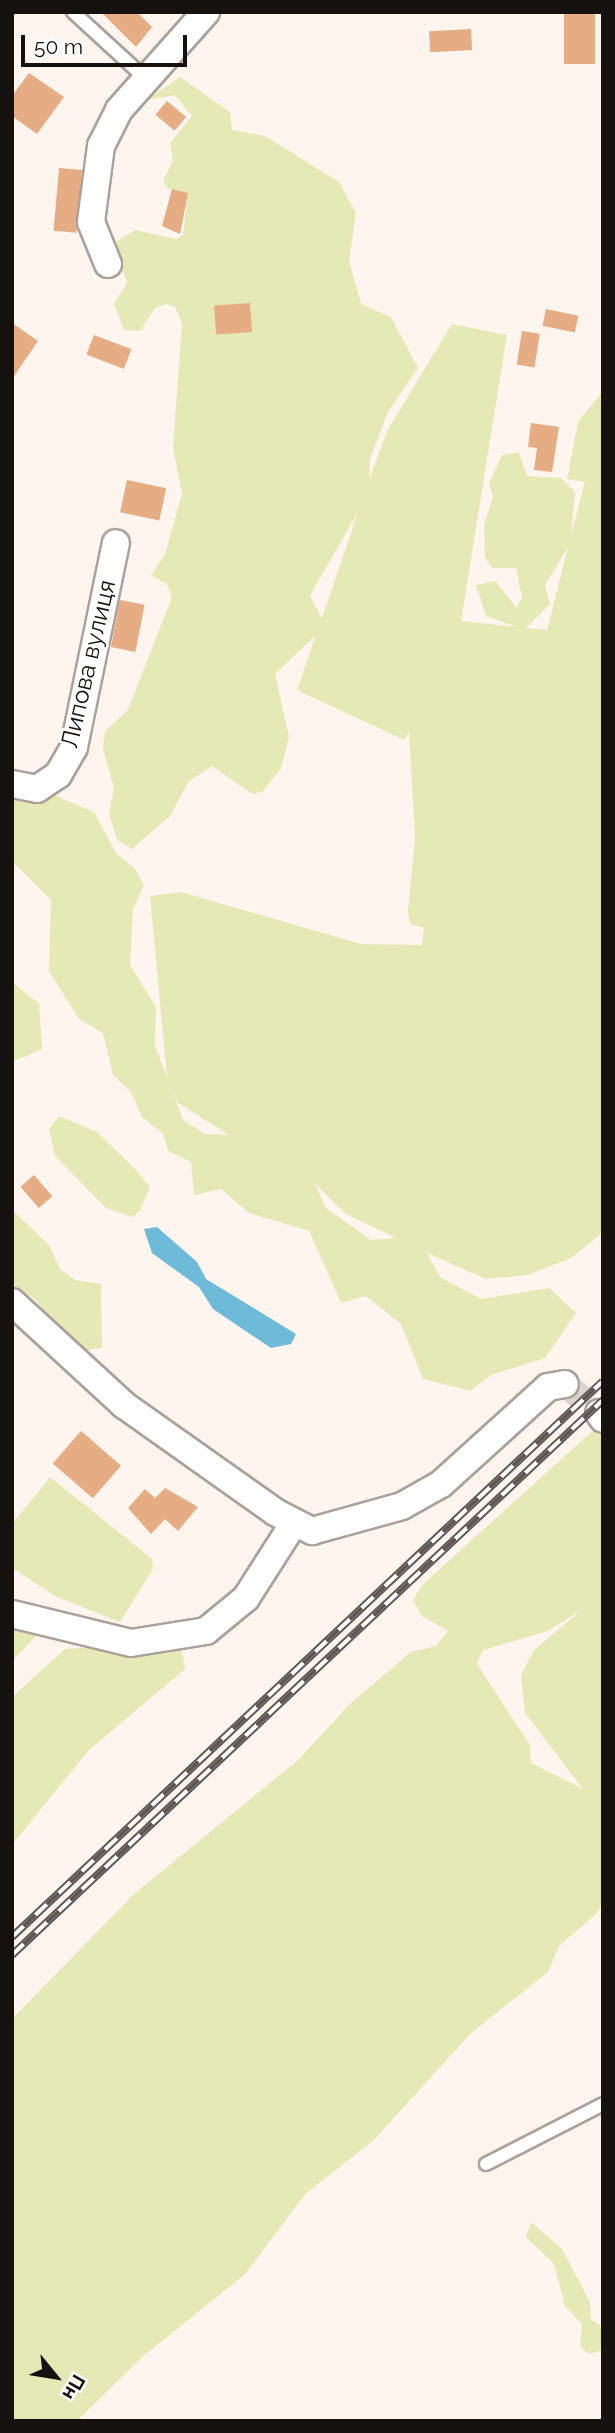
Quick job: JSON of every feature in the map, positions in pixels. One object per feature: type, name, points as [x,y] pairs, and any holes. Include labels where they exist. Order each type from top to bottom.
[{"type":"street","points":[[108,264],[91,222],[101,146],[145,78],[206,12]]},
{"type":"street","name":"Липова вулиця","points":[[12,784],[37,789],[58,775],[74,747],[116,543]]},
{"type":"street","points":[[12,1302],[124,1405],[294,1523],[321,1530],[402,1506],[482,1453],[548,1387],[565,1384]]},
{"type":"street","points":[[12,1614],[131,1643],[206,1630],[246,1598],[294,1523]]},
{"type":"lane","points":[[73,12],[145,78]]},
{"type":"lane","points":[[486,2164],[603,2104]]},
{"type":"green space","points":[[180,77],[230,112],[232,130],[265,136],[339,182],[356,213],[349,261],[361,304],[391,317],[418,368],[388,412],[370,459],[369,480],[387,431],[452,324],[507,335],[461,621],[516,627],[486,616],[476,585],[495,581],[516,607],[522,598],[516,568],[492,568],[485,558],[484,525],[493,497],[489,483],[502,455],[519,452],[527,476],[561,478],[575,492],[571,536],[585,482],[567,479],[578,422],[603,391],[603,1232],[571,1258],[528,1275],[486,1279],[427,1253],[440,1277],[481,1299],[549,1288],[576,1313],[545,1358],[491,1375],[470,1391],[423,1379],[401,1324],[366,1296],[341,1303],[309,1231],[249,1213],[221,1189],[194,1195],[191,1162],[168,1151],[163,1134],[142,1117],[131,1092],[113,1075],[103,1033],[79,1019],[49,971],[51,900],[12,861],[12,788],[40,798],[56,796],[94,812],[116,853],[135,869],[144,885],[133,909],[130,965],[156,1007],[155,1046],[167,1077],[150,896],[181,892],[361,944],[422,945],[424,928],[410,924],[408,911],[415,838],[409,732],[404,740],[297,690],[316,635],[275,674],[289,737],[281,768],[262,792],[252,794],[212,766],[188,782],[171,815],[132,849],[117,840],[109,813],[114,788],[103,749],[105,731],[128,710],[172,597],[167,584],[151,575],[165,554],[182,494],[173,448],[182,323],[175,307],[166,304],[155,308],[140,331],[124,330],[114,304],[127,283],[114,243],[135,230],[176,239],[183,235],[188,193],[168,189],[163,181],[173,160],[170,143],[192,116],[175,95],[147,100]],"holes":[[[358,512],[322,618],[310,596]],[[568,547],[547,630],[526,628],[550,604],[545,585]],[[170,1084],[178,1103],[229,1135],[205,1134],[183,1120]],[[315,1184],[346,1214],[396,1238],[371,1240],[326,1208]]]},
{"type":"green space","points":[[12,982],[39,1004],[42,1049],[12,1062]]},
{"type":"green space","points":[[59,1116],[97,1132],[135,1169],[150,1187],[140,1211],[132,1217],[106,1208],[55,1156],[49,1129]]},
{"type":"green space","points":[[12,1210],[49,1245],[60,1269],[75,1280],[101,1284],[102,1348],[87,1350],[58,1330],[36,1300],[12,1284]]},
{"type":"green space","points":[[597,1427],[603,1433],[603,1904],[597,1913],[559,1946],[548,1972],[471,2033],[373,2141],[306,2193],[245,2274],[141,2358],[77,2421],[12,2421],[12,2019],[134,1894],[297,1761],[351,1703],[411,1652],[436,1646],[448,1631],[422,1616],[413,1600],[422,1585]],"holes":[[[584,1608],[534,1650],[521,1675],[525,1713],[583,1789],[531,1763],[530,1745],[477,1664],[483,1650],[548,1631]]]},
{"type":"green space","points":[[50,1477],[152,1559],[153,1569],[120,1622],[57,1597],[12,1568],[12,1524]]},
{"type":"green space","points":[[12,1626],[40,1632],[12,1661]]},
{"type":"green space","points":[[180,1642],[185,1669],[89,1750],[12,1845],[12,1697],[65,1649]]},
{"type":"green space","points":[[531,2222],[562,2249],[590,2302],[591,2320],[602,2326],[602,2350],[589,2354],[580,2347],[582,2324],[565,2306],[554,2264],[526,2237]]},
{"type":"water","points":[[157,1227],[197,1262],[206,1279],[296,1334],[291,1344],[271,1348],[213,1309],[199,1287],[152,1253],[144,1229]]},
{"type":"building","points":[[101,12],[137,12],[152,27],[136,47]]},
{"type":"building","points":[[564,12],[595,12],[595,64],[564,64]]},
{"type":"building","points":[[471,29],[472,50],[430,52],[429,31]]},
{"type":"building","points":[[29,73],[64,97],[37,134],[12,116],[12,96]]},
{"type":"building","points":[[167,101],[186,117],[175,131],[155,115]]},
{"type":"building","points":[[59,168],[82,170],[76,233],[54,231]]},
{"type":"building","points":[[172,189],[188,193],[180,234],[162,226]]},
{"type":"building","points":[[250,303],[252,332],[216,334],[214,306]]},
{"type":"building","points":[[546,309],[578,316],[575,332],[542,326]]},
{"type":"building","points":[[12,323],[38,341],[12,379]]},
{"type":"building","points":[[522,331],[540,334],[534,367],[517,365]]},
{"type":"building","points":[[94,335],[131,349],[124,369],[86,355]]},
{"type":"building","points":[[531,423],[559,427],[552,472],[534,470],[537,448],[528,447]]},
{"type":"building","points":[[127,480],[166,488],[159,521],[120,512]]},
{"type":"building","points":[[120,600],[145,605],[135,652],[111,647]]},
{"type":"building","points":[[34,1175],[52,1196],[39,1208],[20,1187]]},
{"type":"building","points":[[81,1431],[121,1466],[93,1498],[53,1463]]},
{"type":"building","points":[[165,1488],[198,1507],[178,1531],[165,1519],[151,1534],[128,1508],[145,1489],[155,1498]]},
{"type":"tunnel","points":[[565,1384],[599,1413]]},
{"type":"railway","points":[[12,1937],[603,1381]]},
{"type":"railway","points":[[12,1955],[603,1400]]}]
